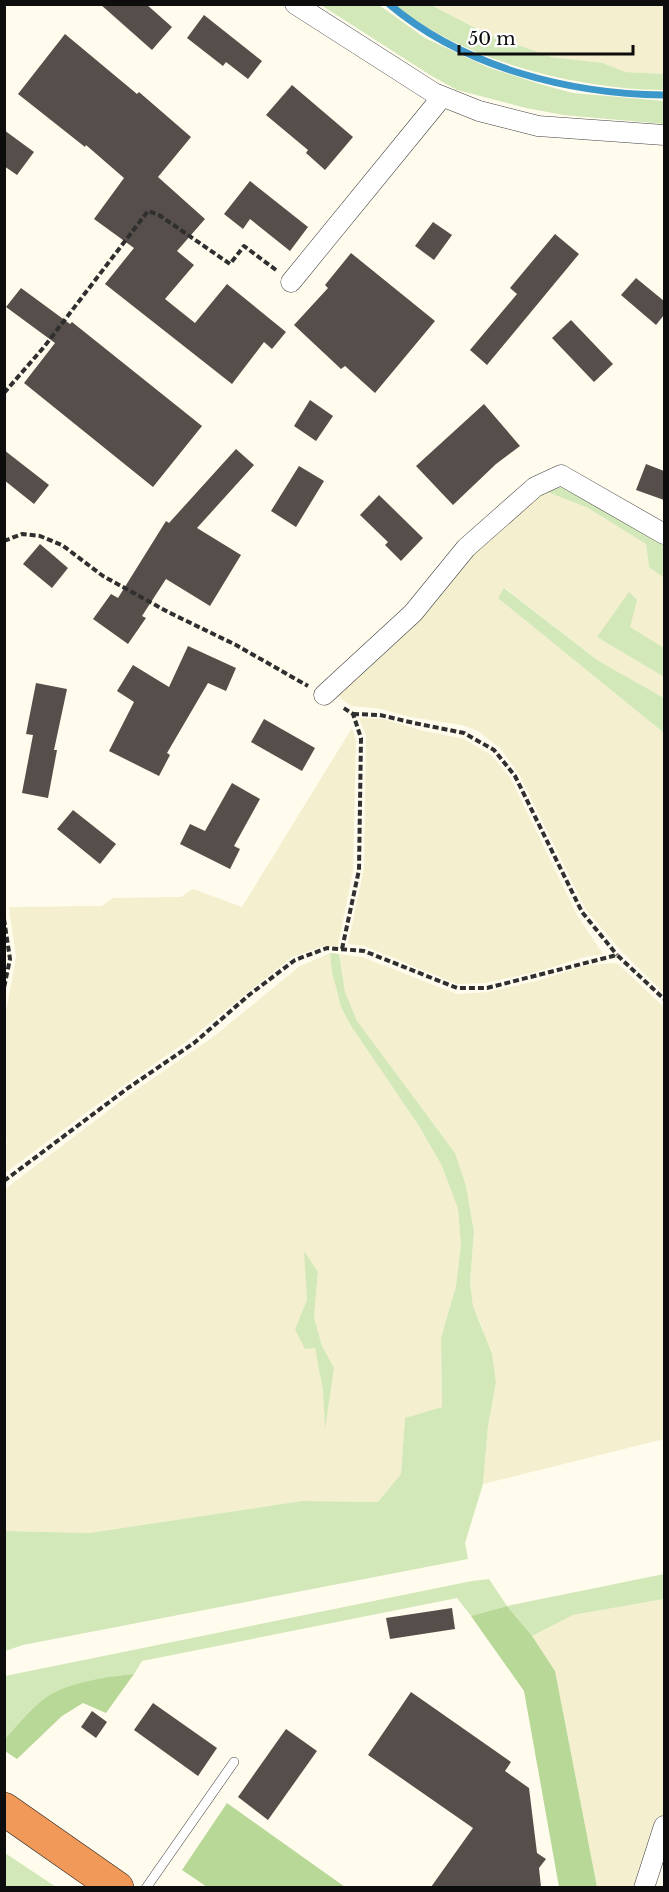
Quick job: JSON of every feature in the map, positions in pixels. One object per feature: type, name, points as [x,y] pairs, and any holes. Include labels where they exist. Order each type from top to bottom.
[{"type":"highway","points":[[4,1809],[117,1887]]},
{"type":"street","points":[[295,4],[442,96],[479,111],[538,126],[664,135]]},
{"type":"street","points":[[291,282],[442,96]]},
{"type":"street","points":[[324,695],[413,614],[466,548],[543,483],[561,475],[664,534]]},
{"type":"street","points":[[644,1887],[664,1826]]},
{"type":"lane","points":[[146,1887],[234,1762]]},
{"type":"path","points":[[4,393],[44,347],[148,212],[159,215],[230,264],[244,246],[291,282]]},
{"type":"path","points":[[4,541],[22,534],[40,536],[62,545],[103,576],[168,612],[236,645],[353,714],[380,715],[464,733],[494,750],[515,776],[582,912],[617,955],[664,999]]},
{"type":"path","points":[[342,949],[359,870],[361,738],[353,714]]},
{"type":"path","points":[[4,919],[10,959],[4,987]]},
{"type":"path","points":[[4,1181],[128,1088],[194,1043],[249,995],[296,960],[327,948],[364,951],[457,988],[487,988],[617,955]]},
{"type":"shaded area","points":[[431,5],[664,5],[664,74],[625,72],[603,63],[551,57],[485,33]]},
{"type":"shaded area","points":[[545,491],[588,508],[646,544],[649,567],[664,578],[664,648],[629,627],[637,600],[597,637],[664,677],[664,698],[597,660],[505,588],[498,598],[664,733],[664,993],[622,952],[586,910],[519,774],[500,748],[478,731],[462,725],[410,717],[381,709],[352,706],[334,694],[417,618],[476,552]]},
{"type":"shaded area","points":[[359,718],[384,719],[420,730],[464,739],[491,755],[510,777],[577,915],[603,954],[485,983],[457,984],[364,946],[348,944],[364,868],[366,736]]},
{"type":"shaded area","points":[[352,728],[356,741],[353,871],[338,946],[324,946],[292,957],[186,1042],[5,1173],[7,1143],[4,1119],[5,1017],[16,957],[9,907],[102,906],[113,898],[181,897],[193,889],[242,907]]},
{"type":"shaded area","points":[[330,953],[332,972],[341,1007],[351,1026],[419,1126],[442,1166],[458,1209],[461,1245],[456,1286],[441,1338],[442,1407],[405,1418],[401,1474],[379,1502],[302,1501],[89,1533],[5,1531],[5,1189],[129,1095],[213,1037],[300,966]],"holes":[[[305,1253],[318,1272],[314,1317],[322,1346],[334,1368],[325,1426],[323,1391],[315,1347],[295,1329],[307,1300]]]},
{"type":"shaded area","points":[[339,954],[362,957],[457,994],[488,992],[536,981],[588,965],[617,963],[664,1007],[664,1439],[483,1484],[488,1426],[496,1383],[482,1327],[473,1306],[470,1282],[474,1232],[466,1186],[455,1153],[357,1022],[345,992]]},
{"type":"shaded area","points":[[664,1599],[664,1811],[639,1887],[597,1887],[555,1671],[532,1636],[573,1615]]},
{"type":"green space","points":[[321,5],[379,5],[425,38],[487,67],[543,85],[573,93],[664,101],[664,124],[563,115],[457,90]]},
{"type":"green space","points":[[394,5],[431,5],[485,33],[551,57],[603,63],[625,72],[664,74],[664,90],[594,84],[522,68],[454,42],[422,25]]},
{"type":"green space","points":[[566,486],[664,542],[664,578],[649,567],[646,544],[588,508],[545,491]]},
{"type":"green space","points":[[504,588],[597,660],[664,698],[664,733],[498,598]]},
{"type":"green space","points":[[629,592],[637,600],[630,627],[664,648],[664,677],[597,637]]},
{"type":"green space","points":[[330,953],[339,954],[345,992],[357,1021],[455,1153],[466,1186],[474,1232],[470,1282],[473,1306],[492,1354],[496,1383],[488,1426],[483,1484],[465,1543],[468,1559],[23,1645],[5,1651],[5,1531],[89,1533],[302,1501],[378,1502],[401,1474],[405,1418],[442,1407],[441,1338],[456,1286],[461,1245],[458,1209],[442,1166],[419,1126],[351,1026],[341,1007],[332,972]]},
{"type":"green space","points":[[304,1251],[318,1272],[314,1317],[322,1346],[334,1368],[325,1429],[323,1391],[315,1348],[305,1349],[295,1329],[307,1300]]},
{"type":"green space","points":[[664,1574],[664,1599],[573,1615],[532,1636],[507,1606]]},
{"type":"green space","points":[[489,1579],[507,1606],[471,1616],[457,1598],[142,1661],[134,1674],[115,1676],[5,1739],[5,1676],[472,1581]]},
{"type":"green space","points":[[507,1606],[532,1636],[555,1671],[597,1887],[559,1887],[524,1691],[471,1616]]},
{"type":"green space","points":[[134,1674],[106,1713],[83,1703],[62,1716],[17,1759],[5,1751],[5,1739],[48,1696],[57,1691],[101,1678]]},
{"type":"green space","points":[[227,1803],[345,1887],[207,1887],[182,1870]]},
{"type":"green space","points":[[5,1853],[56,1887],[5,1887]]},
{"type":"building","points":[[100,4],[146,4],[172,27],[152,50]]},
{"type":"building","points":[[204,15],[262,61],[248,79],[226,62],[223,66],[187,38]]},
{"type":"building","points":[[65,34],[137,94],[139,92],[191,137],[158,177],[205,219],[177,251],[194,265],[165,299],[195,323],[227,284],[286,332],[272,349],[264,342],[232,384],[105,284],[134,248],[94,219],[124,178],[86,145],[85,147],[18,94]]},
{"type":"building","points":[[292,85],[353,137],[325,170],[306,153],[308,150],[266,115]]},
{"type":"building","points":[[4,130],[34,152],[17,175],[4,166]]},
{"type":"building","points":[[250,181],[308,227],[290,251],[250,219],[243,229],[224,214]]},
{"type":"building","points":[[433,222],[452,235],[434,260],[415,246]]},
{"type":"building","points":[[555,234],[579,254],[487,365],[470,350],[517,294],[510,288]]},
{"type":"building","points":[[351,253],[435,321],[375,393],[345,366],[341,369],[294,325],[328,288],[325,285]]},
{"type":"building","points":[[636,278],[664,301],[664,315],[656,325],[621,295]]},
{"type":"building","points":[[21,288],[70,324],[72,322],[202,426],[153,487],[24,383],[55,343],[6,307]]},
{"type":"building","points":[[571,320],[613,364],[594,382],[552,338]]},
{"type":"building","points":[[310,400],[333,416],[316,441],[294,426]]},
{"type":"building","points":[[484,404],[520,446],[496,464],[453,505],[416,466]]},
{"type":"building","points":[[236,449],[254,465],[197,528],[241,555],[210,606],[166,579],[142,616],[146,618],[128,644],[93,619],[111,594],[118,598],[166,521],[169,523]]},
{"type":"building","points":[[4,450],[49,485],[34,504],[4,480]]},
{"type":"building","points":[[646,464],[664,471],[664,500],[636,490]]},
{"type":"building","points":[[299,466],[324,481],[296,527],[271,511]]},
{"type":"building","points":[[379,495],[423,538],[401,561],[385,545],[388,542],[360,515]]},
{"type":"building","points":[[40,544],[68,568],[52,588],[23,564]]},
{"type":"building","points":[[188,646],[236,668],[226,691],[208,683],[167,753],[170,755],[159,776],[109,751],[134,702],[117,691],[133,665],[169,687]]},
{"type":"building","points":[[36,683],[67,689],[54,750],[57,750],[48,798],[22,793],[33,735],[26,734]]},
{"type":"building","points":[[264,719],[315,748],[302,771],[251,742]]},
{"type":"building","points":[[232,783],[260,799],[234,846],[240,849],[230,869],[180,844],[190,824],[205,831]]},
{"type":"building","points":[[73,810],[116,844],[100,864],[57,829]]},
{"type":"building","points":[[452,1608],[455,1629],[390,1639],[386,1618]]},
{"type":"building","points":[[411,1692],[511,1762],[505,1771],[529,1788],[537,1853],[546,1859],[539,1868],[541,1887],[431,1887],[473,1828],[368,1755]]},
{"type":"building","points":[[153,1703],[217,1748],[198,1776],[134,1730]]},
{"type":"building","points":[[92,1711],[107,1722],[96,1738],[81,1727]]},
{"type":"building","points":[[286,1729],[317,1751],[268,1820],[238,1797]]},
{"type":"waterway","points":[[389,4],[418,26],[450,45],[519,73],[591,89],[664,95]]}]
